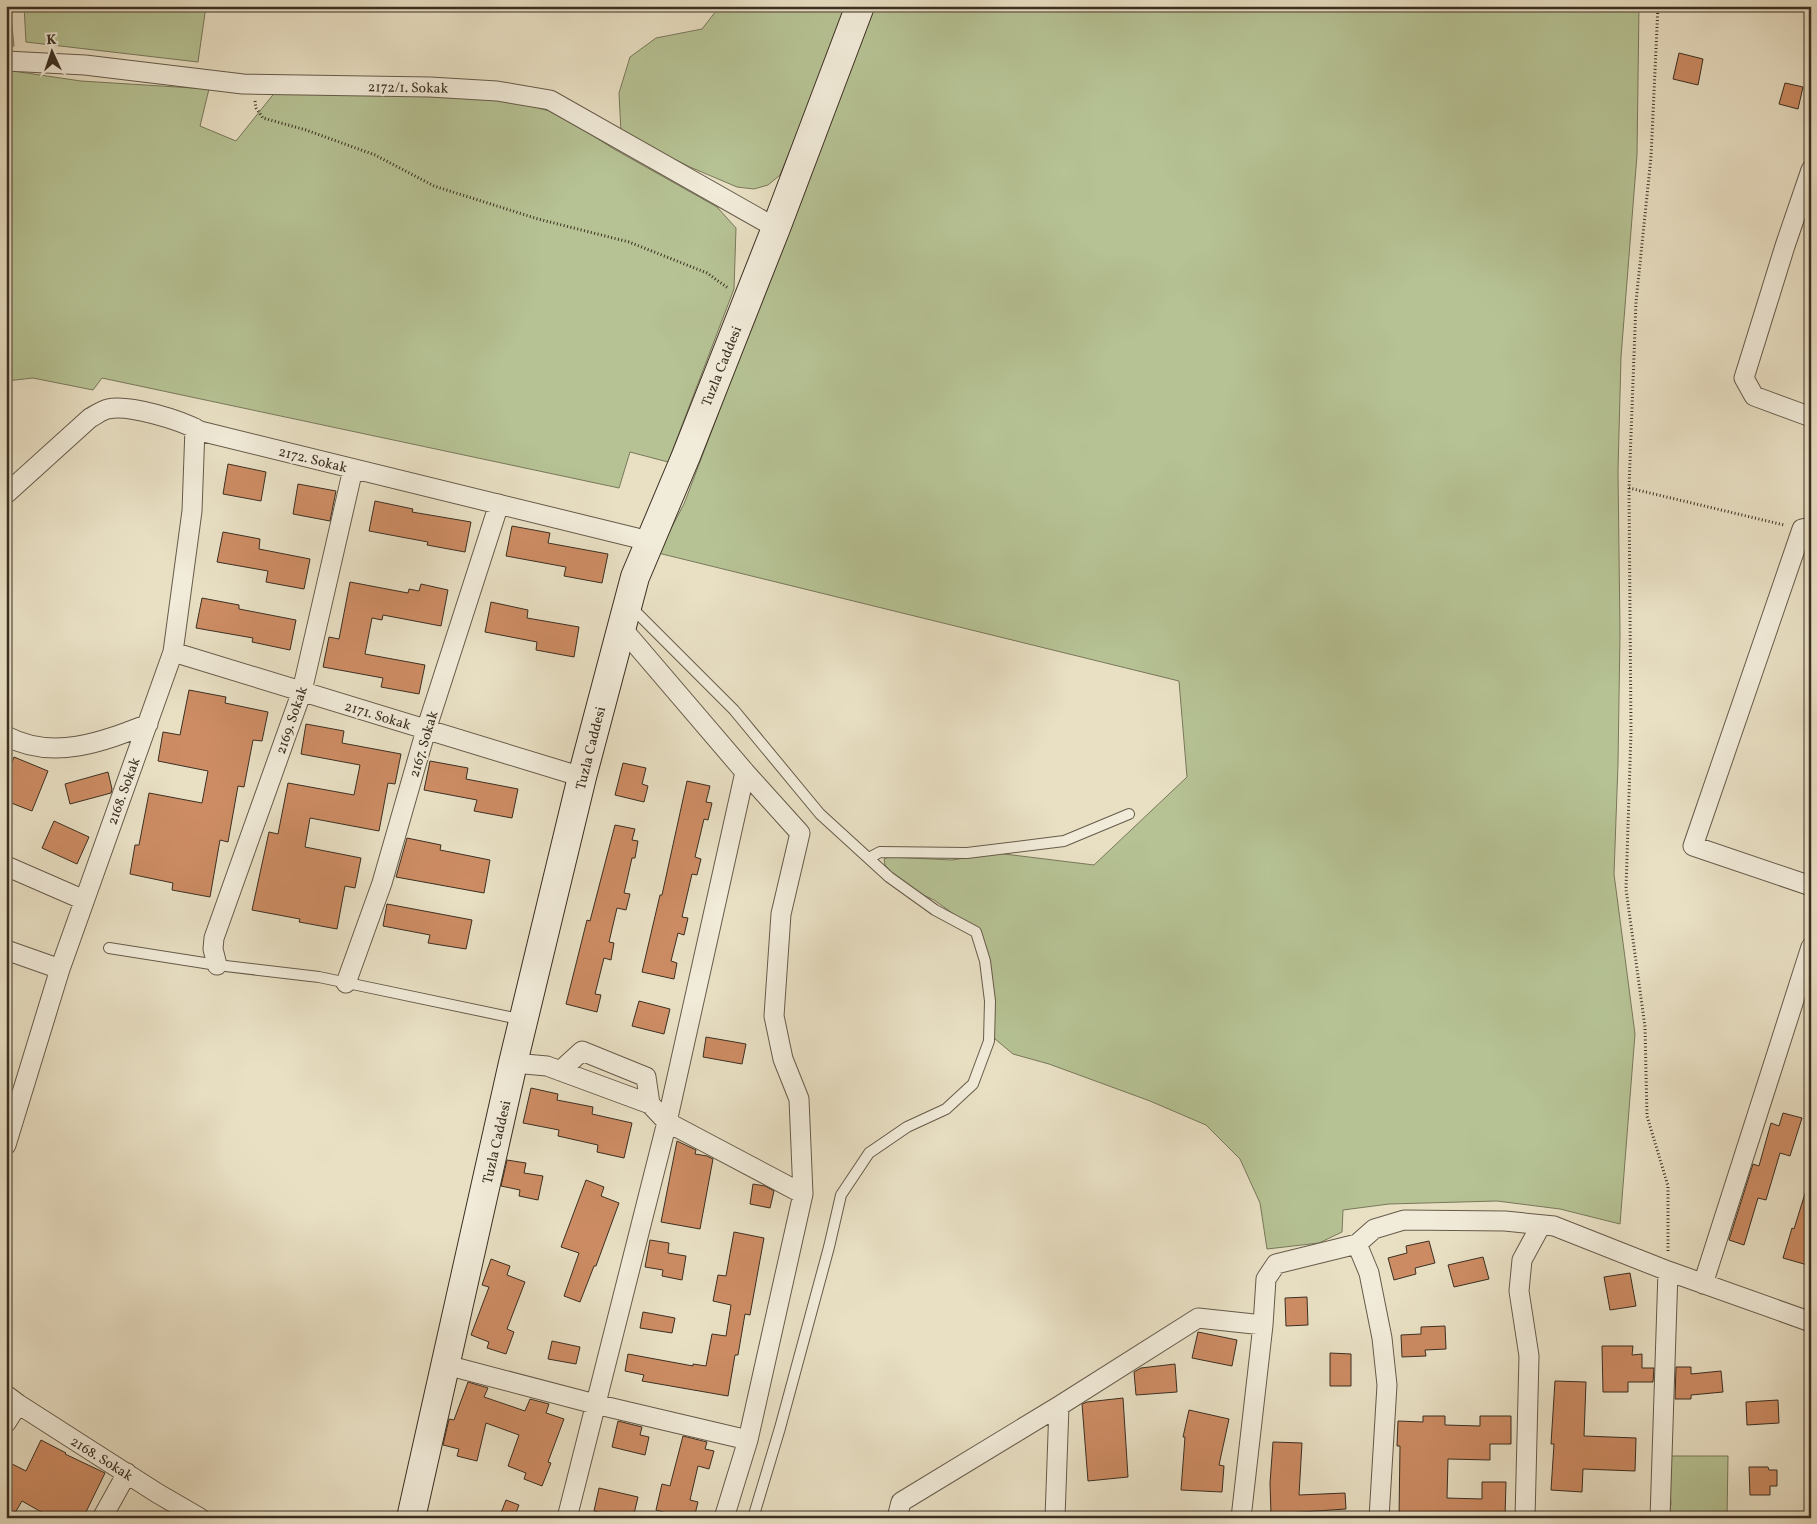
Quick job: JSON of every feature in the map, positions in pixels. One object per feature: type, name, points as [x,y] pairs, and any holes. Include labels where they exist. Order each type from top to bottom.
[{"type":"main road","name":"Tuzla Caddesi","points":[[411,1518],[513,1063],[582,777],[635,577],[686,456],[776,228],[860,6]]},
{"type":"street","name":"2172/1. Sokak","points":[[6,60],[85,65],[168,76],[256,84],[430,87],[497,91],[550,100],[776,228]]},
{"type":"street","points":[[1811,170],[1744,378],[1754,396],[1811,417]]},
{"type":"street","name":"2172. Sokak","points":[[6,494],[90,418],[106,409],[120,408],[168,418],[200,431],[649,541]]},
{"type":"street","name":"2168. Sokak","points":[[6,1145],[60,969],[173,652],[192,511],[196,428]]},
{"type":"street","name":"2169. Sokak","points":[[217,965],[213,949],[216,930],[302,692],[353,468]]},
{"type":"street","name":"2167. Sokak","points":[[346,983],[382,883],[426,730],[500,504]]},
{"type":"street","points":[[1806,528],[1693,846],[1811,886]]},
{"type":"street","points":[[624,615],[745,772],[800,833],[781,914],[774,1016],[783,1059],[799,1099],[803,1194],[748,1440],[724,1518]]},
{"type":"street","name":"2171. Sokak","points":[[173,652],[582,777]]},
{"type":"street","points":[[6,736],[40,747],[70,748],[108,740],[148,724]]},
{"type":"street","points":[[567,1518],[667,1122],[745,772]]},
{"type":"street","points":[[6,866],[84,900]]},
{"type":"street","points":[[1703,1284],[1811,947]]},
{"type":"street","points":[[6,950],[60,969]]},
{"type":"street","points":[[560,1071],[582,1050],[646,1077],[650,1104]]},
{"type":"street","points":[[513,1063],[547,1066],[650,1104],[667,1122],[803,1194]]},
{"type":"street","points":[[1241,1518],[1263,1324],[1266,1279],[1276,1264],[1357,1244],[1374,1229],[1404,1220],[1505,1221],[1554,1226],[1668,1271],[1811,1322]]},
{"type":"street","points":[[1525,1518],[1529,1356],[1520,1291],[1522,1260],[1541,1225]]},
{"type":"street","points":[[1357,1244],[1369,1273],[1382,1338],[1387,1385],[1379,1518]]},
{"type":"street","points":[[1660,1518],[1668,1271]]},
{"type":"street","points":[[897,1518],[901,1502],[1059,1406],[1198,1318],[1263,1324]]},
{"type":"street","points":[[446,1366],[748,1440]]},
{"type":"street","points":[[6,1424],[12,1399]]},
{"type":"street","name":"2168. Sokak","points":[[12,1399],[200,1518]]},
{"type":"street","points":[[1056,1518],[1059,1406]]},
{"type":"street","points":[[102,1518],[127,1473]]},
{"type":"lane","points":[[624,615],[734,710],[820,814],[889,877],[935,910],[976,932],[985,961],[990,1001],[989,1041],[973,1084],[946,1109],[907,1127],[869,1153],[841,1195],[829,1247],[780,1428],[753,1518]]},
{"type":"lane","points":[[869,858],[880,852],[967,853],[1064,841],[1129,814]]},
{"type":"lane","points":[[108,948],[217,965],[318,977],[524,1020]]},
{"type":"path","points":[[1658,6],[1651,157],[1636,302],[1629,488],[1631,732],[1626,889],[1645,1027],[1647,1116],[1668,1186],[1668,1271]]},
{"type":"path","points":[[256,84],[256,108],[263,118],[306,130],[375,156],[434,186],[538,219],[629,242],[707,273],[747,301]]},
{"type":"path","points":[[1629,488],[1806,528]]},
{"type":"green space","points":[[6,6],[10,6],[14,46],[6,47]]},
{"type":"green space","points":[[24,6],[206,6],[198,62],[26,42]]},
{"type":"green space","points":[[720,6],[849,6],[780,175],[768,185],[754,189],[737,187],[690,167],[621,132],[619,93],[630,57],[656,38],[702,29]]},
{"type":"green space","points":[[873,6],[1639,6],[1637,155],[1621,357],[1618,471],[1620,633],[1614,874],[1635,1034],[1620,1224],[1560,1209],[1497,1201],[1389,1204],[1343,1210],[1342,1232],[1319,1243],[1267,1249],[1260,1203],[1240,1159],[1206,1125],[1150,1101],[1049,1064],[1013,1054],[995,1039],[988,1023],[982,961],[972,932],[958,917],[934,900],[904,886],[885,865],[884,859],[889,857],[952,860],[996,853],[1094,865],[1187,777],[1179,681],[658,553],[684,504]]},
{"type":"green space","points":[[13,71],[81,81],[209,89],[200,126],[236,141],[276,91],[433,93],[520,103],[557,113],[614,149],[717,207],[736,228],[734,289],[668,462],[630,452],[619,488],[102,378],[93,390],[33,378],[6,381],[6,72]]},
{"type":"green space","points":[[1667,1456],[1728,1456],[1727,1518],[1668,1518],[1671,1504]]},
{"type":"building","points":[[1679,53],[1703,59],[1698,85],[1673,79]]},
{"type":"building","points":[[1785,83],[1803,87],[1798,109],[1779,104]]},
{"type":"building","points":[[228,464],[266,472],[261,501],[223,494]]},
{"type":"building","points":[[298,484],[336,491],[330,521],[293,514]]},
{"type":"building","points":[[375,501],[413,509],[412,512],[471,522],[465,552],[427,545],[428,542],[369,531]]},
{"type":"building","points":[[512,526],[550,533],[548,543],[608,554],[602,583],[564,576],[566,567],[506,556]]},
{"type":"building","points":[[223,532],[260,539],[259,549],[310,559],[304,589],[266,582],[268,571],[217,562]]},
{"type":"building","points":[[350,582],[408,593],[409,589],[419,591],[421,584],[448,590],[441,626],[383,615],[382,620],[372,618],[365,654],[425,665],[419,694],[381,687],[383,678],[323,667],[329,637],[339,639]]},
{"type":"building","points":[[202,598],[239,605],[239,609],[296,620],[290,650],[252,642],[253,638],[196,628]]},
{"type":"building","points":[[491,602],[528,610],[527,618],[579,627],[574,657],[536,650],[537,642],[485,632]]},
{"type":"building","points":[[189,690],[226,697],[225,703],[268,712],[262,741],[253,740],[244,787],[238,786],[228,842],[220,840],[210,897],[172,890],[173,883],[130,874],[135,845],[139,845],[149,793],[202,803],[208,771],[158,761],[163,732],[180,735]]},
{"type":"building","points":[[306,724],[344,731],[342,743],[401,754],[395,784],[388,783],[379,831],[310,818],[305,847],[361,858],[355,888],[345,886],[337,929],[299,922],[300,919],[252,910],[269,832],[278,834],[288,783],[354,795],[360,765],[301,754]]},
{"type":"building","points":[[14,757],[48,771],[32,811],[6,801],[6,777]]},
{"type":"building","points":[[430,761],[468,768],[466,779],[518,789],[512,818],[474,811],[477,800],[424,790]]},
{"type":"building","points":[[623,763],[646,768],[642,784],[648,786],[644,802],[615,795]]},
{"type":"building","points":[[108,772],[112,789],[111,793],[70,804],[65,784]]},
{"type":"building","points":[[687,781],[710,786],[706,802],[712,803],[708,820],[704,819],[695,857],[701,859],[697,875],[692,874],[682,917],[688,918],[684,935],[678,933],[671,961],[677,963],[674,979],[642,972],[660,895],[662,895]]},
{"type":"building","points":[[54,821],[89,837],[77,864],[42,848]]},
{"type":"building","points":[[615,825],[635,829],[632,840],[638,841],[635,858],[632,858],[624,893],[630,894],[626,910],[617,908],[609,942],[614,943],[611,960],[604,958],[595,994],[601,995],[597,1012],[566,1004],[587,920],[590,921]]},
{"type":"building","points":[[407,838],[441,845],[440,850],[490,860],[484,893],[396,877]]},
{"type":"building","points":[[387,904],[472,920],[466,949],[428,943],[430,935],[383,926]]},
{"type":"building","points":[[639,1001],[670,1009],[664,1034],[632,1026]]},
{"type":"building","points":[[706,1037],[746,1044],[742,1064],[703,1057]]},
{"type":"building","points":[[531,1088],[558,1094],[557,1100],[593,1107],[592,1114],[632,1123],[624,1158],[597,1152],[598,1145],[558,1136],[559,1130],[523,1123]]},
{"type":"building","points":[[1783,1113],[1802,1118],[1790,1156],[1780,1153],[1766,1200],[1758,1198],[1744,1245],[1729,1240],[1753,1164],[1759,1166],[1771,1123],[1779,1126]]},
{"type":"building","points":[[677,1141],[696,1150],[695,1154],[713,1159],[700,1229],[661,1222]]},
{"type":"building","points":[[507,1160],[526,1163],[524,1173],[543,1176],[538,1200],[519,1196],[520,1190],[501,1186]]},
{"type":"building","points":[[586,1180],[604,1187],[601,1196],[619,1203],[596,1266],[594,1266],[580,1302],[564,1296],[579,1253],[561,1247]]},
{"type":"building","points":[[753,1184],[765,1186],[774,1191],[770,1208],[750,1204]]},
{"type":"building","points":[[1807,1187],[1811,1188],[1811,1266],[1783,1258]]},
{"type":"building","points":[[734,1232],[764,1238],[750,1315],[745,1314],[728,1396],[642,1381],[644,1375],[625,1371],[628,1354],[693,1366],[693,1364],[706,1366],[712,1334],[726,1336],[731,1305],[713,1301],[718,1275],[726,1276]]},
{"type":"building","points":[[650,1240],[669,1243],[668,1253],[686,1256],[682,1280],[662,1276],[663,1270],[645,1267]]},
{"type":"building","points":[[1429,1241],[1435,1263],[1415,1268],[1416,1274],[1394,1280],[1388,1258],[1407,1253],[1406,1246]]},
{"type":"building","points":[[1483,1257],[1489,1279],[1454,1287],[1448,1265]]},
{"type":"building","points":[[491,1259],[510,1266],[507,1275],[525,1282],[507,1329],[514,1332],[506,1354],[487,1348],[489,1342],[471,1335],[489,1287],[482,1285]]},
{"type":"building","points":[[1630,1273],[1636,1306],[1610,1310],[1604,1277]]},
{"type":"building","points":[[1307,1297],[1308,1325],[1286,1326],[1285,1298]]},
{"type":"building","points":[[643,1312],[675,1318],[672,1333],[640,1328]]},
{"type":"building","points":[[1445,1326],[1446,1349],[1425,1350],[1426,1356],[1402,1357],[1401,1335],[1421,1334],[1421,1327]]},
{"type":"building","points":[[1198,1332],[1237,1340],[1232,1366],[1192,1358]]},
{"type":"building","points":[[552,1341],[580,1347],[576,1364],[548,1359]]},
{"type":"building","points":[[1602,1346],[1633,1346],[1632,1355],[1642,1354],[1642,1368],[1654,1368],[1653,1382],[1628,1382],[1628,1392],[1603,1392]]},
{"type":"building","points":[[1330,1353],[1351,1354],[1351,1386],[1330,1386]]},
{"type":"building","points":[[1175,1364],[1177,1392],[1136,1395],[1134,1372],[1141,1368]]},
{"type":"building","points":[[1676,1367],[1691,1367],[1691,1374],[1721,1371],[1723,1392],[1691,1395],[1691,1399],[1675,1399]]},
{"type":"building","points":[[1555,1381],[1586,1382],[1584,1436],[1636,1438],[1635,1471],[1583,1469],[1582,1492],[1551,1490],[1554,1444],[1551,1444]]},
{"type":"building","points":[[468,1382],[488,1388],[484,1397],[525,1411],[530,1399],[549,1404],[546,1413],[564,1419],[548,1462],[551,1463],[542,1486],[524,1479],[526,1473],[508,1466],[519,1435],[486,1423],[477,1461],[457,1456],[459,1449],[443,1445],[449,1419],[454,1420]]},
{"type":"building","points":[[1123,1398],[1128,1477],[1088,1481],[1082,1404]]},
{"type":"building","points":[[1778,1400],[1779,1423],[1747,1425],[1746,1402]]},
{"type":"building","points":[[1189,1410],[1229,1419],[1219,1465],[1224,1466],[1222,1492],[1181,1490],[1185,1437],[1183,1437]]},
{"type":"building","points":[[1423,1416],[1445,1416],[1445,1425],[1480,1426],[1480,1416],[1511,1416],[1511,1444],[1490,1444],[1490,1460],[1448,1459],[1447,1498],[1482,1499],[1482,1482],[1506,1482],[1505,1517],[1399,1518],[1400,1446],[1397,1446],[1398,1421],[1423,1422]]},
{"type":"building","points":[[618,1421],[642,1427],[640,1435],[649,1437],[645,1455],[612,1447]]},
{"type":"building","points":[[683,1436],[707,1442],[705,1449],[714,1451],[709,1469],[698,1466],[690,1500],[698,1502],[694,1518],[686,1518],[656,1510],[662,1484],[670,1486]]},
{"type":"building","points":[[41,1440],[105,1473],[83,1518],[52,1518],[22,1501],[12,1518],[6,1518],[6,1461],[26,1471]]},
{"type":"building","points":[[1273,1442],[1302,1443],[1299,1495],[1345,1493],[1346,1509],[1271,1514],[1270,1483]]},
{"type":"building","points":[[1749,1467],[1768,1467],[1769,1470],[1777,1470],[1777,1486],[1770,1486],[1770,1495],[1750,1495]]},
{"type":"building","points":[[599,1488],[638,1497],[633,1518],[624,1518],[594,1511]]},
{"type":"building","points":[[506,1500],[519,1505],[514,1518],[499,1518]]}]
